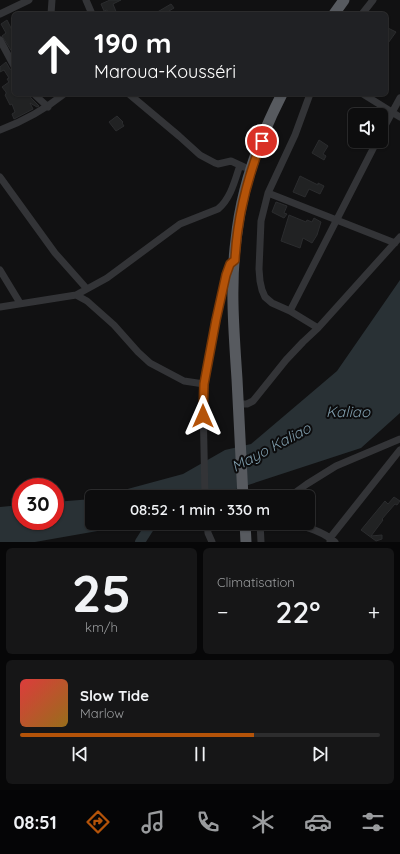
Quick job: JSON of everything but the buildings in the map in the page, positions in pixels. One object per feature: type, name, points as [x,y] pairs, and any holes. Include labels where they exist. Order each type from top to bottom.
[{"type":"highway","points":[[335,12],[344,0]]},
{"type":"highway","points":[[243,490],[232,294],[236,241],[246,167],[281,96]]},
{"type":"highway","points":[[245,530],[246,542]]},
{"type":"street","points":[[0,14],[29,0]]},
{"type":"street","points":[[51,12],[52,0]]},
{"type":"street","points":[[86,0],[91,12]]},
{"type":"street","points":[[364,12],[373,0]]},
{"type":"street","points":[[0,40],[12,62]]},
{"type":"street","points":[[36,96],[48,107]]},
{"type":"street","points":[[0,130],[20,123],[48,107],[62,96]]},
{"type":"street","points":[[0,307],[76,295],[107,278],[180,224],[218,209],[222,206],[232,191],[246,167],[231,161],[218,164],[214,163],[200,155],[130,96]]},
{"type":"street","points":[[309,96],[294,135],[268,193],[262,221],[260,281],[265,297],[272,303],[290,311],[318,328]]},
{"type":"street","points":[[366,96],[400,117]]},
{"type":"street","points":[[388,120],[400,98]]},
{"type":"street","points":[[290,311],[373,148]]},
{"type":"street","points":[[0,177],[55,254],[87,289]]},
{"type":"street","points":[[268,193],[395,243]]},
{"type":"street","points":[[238,404],[247,404],[253,401],[286,360],[318,328],[400,237]]},
{"type":"street","points":[[206,490],[203,402],[204,384],[226,275],[230,264],[235,260]]},
{"type":"street","points":[[0,270],[20,303]]},
{"type":"street","points":[[76,295],[87,302],[114,325],[150,363],[184,381],[204,384]]},
{"type":"street","points":[[299,490],[336,466],[400,440]]},
{"type":"street","points":[[313,530],[332,541],[400,450]]},
{"type":"street","points":[[208,530],[212,542]]},
{"type":"street","points":[[261,530],[262,542]]},
{"type":"water","name":"Kaliao","points":[[400,280],[400,413],[361,448],[233,490],[124,490],[183,474],[225,450],[251,444],[337,371]]},
{"type":"water","points":[[85,500],[85,530],[103,530],[35,542],[0,542],[0,507],[12,506],[12,530],[64,530],[64,501]]},
{"type":"waterway","points":[[140,542],[148,530]]},
{"type":"route","points":[[203,416],[204,384],[226,275],[230,264],[235,260],[236,241],[242,204],[251,169],[262,141]]},
{"type":"water label","name":"Mayo Kaliao","points":[[271,447]]}]
